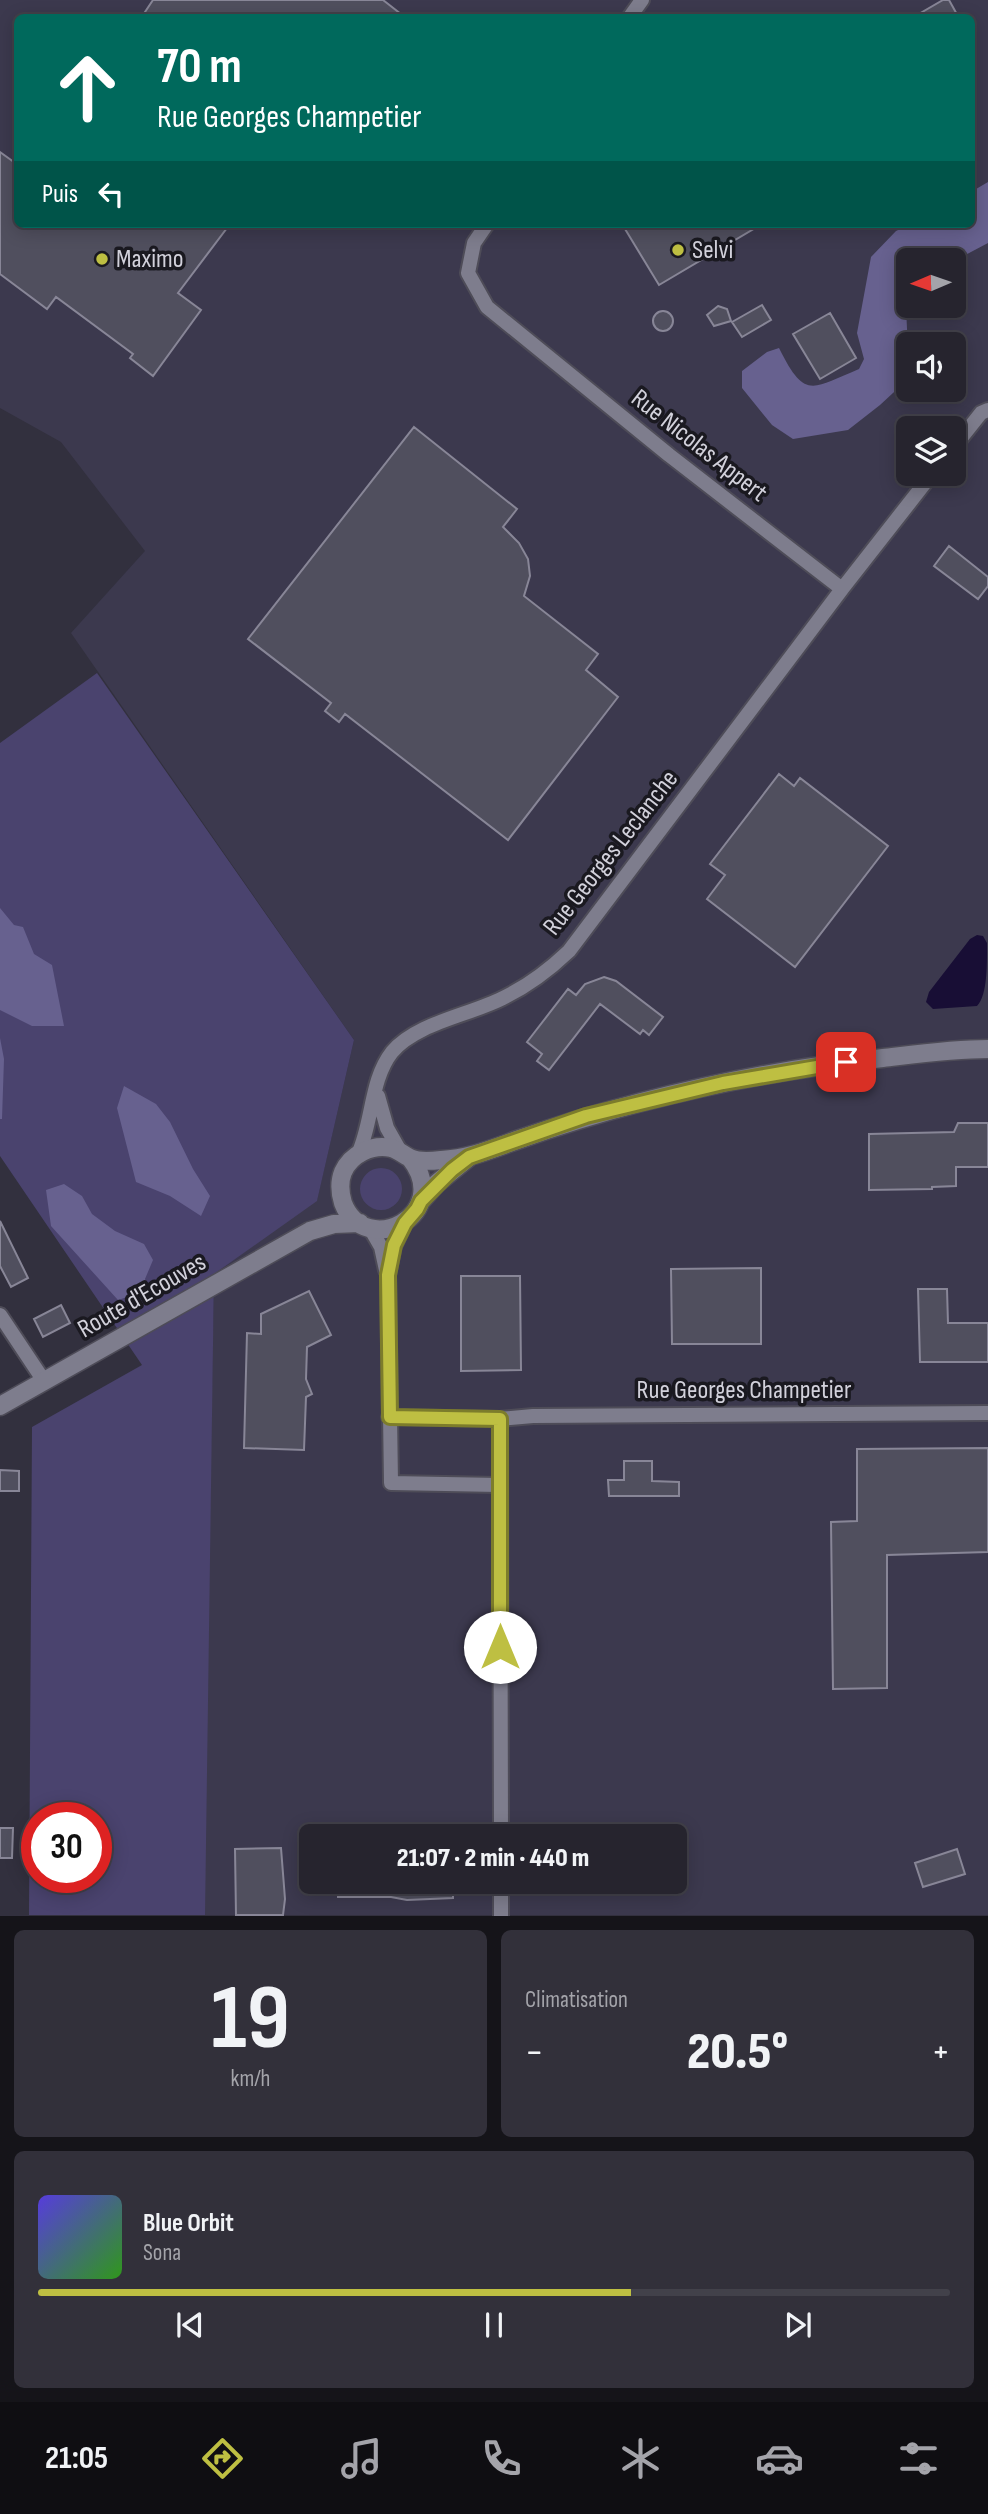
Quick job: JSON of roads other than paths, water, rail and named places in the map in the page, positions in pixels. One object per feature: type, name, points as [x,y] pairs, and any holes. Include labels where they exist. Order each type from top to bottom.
[{"type":"main road","points":[[310,1231],[328,1214],[341,1195],[344,1172],[349,1162],[358,1154],[379,1147],[438,1161],[469,1157],[586,1116],[723,1083],[822,1064],[988,1049]]},
{"type":"main road","points":[[405,1155],[421,1178],[421,1201]]},
{"type":"main road","points":[[310,1231],[334,1224],[382,1230],[405,1223],[438,1183],[469,1157]]},
{"type":"main road","points":[[341,1195],[351,1216],[365,1226]]},
{"type":"main road","name":"Route d'Ecouves","points":[[0,1406],[310,1231]]},
{"type":"street","name":"Rue Nicolas Appert","points":[[485,228],[474,243],[468,273],[487,307],[658,446],[842,589]]},
{"type":"street","points":[[966,432],[981,413],[988,410]]},
{"type":"street","points":[[842,589],[923,486]]},
{"type":"street","name":"Rue Georges Leclanche","points":[[358,1154],[368,1130],[387,1060],[403,1042],[436,1024],[504,998],[542,975],[569,951],[842,589]]},
{"type":"street","points":[[377,1091],[387,1128],[405,1155]]},
{"type":"street","points":[[405,1223],[394,1245],[388,1275],[391,1483],[499,1485]]},
{"type":"street","points":[[365,1226],[381,1247],[388,1275]]},
{"type":"street","points":[[0,1315],[44,1381]]},
{"type":"street","name":"Rue Georges Champetier","points":[[390,1417],[500,1419],[546,1416],[988,1413]]},
{"type":"street","points":[[500,1419],[500,1824]]},
{"type":"street","points":[[501,1894],[501,1916]]},
{"type":"place","name":"Selvi","points":[[678,250]]},
{"type":"place","name":"Maximo","points":[[102,259]]}]
